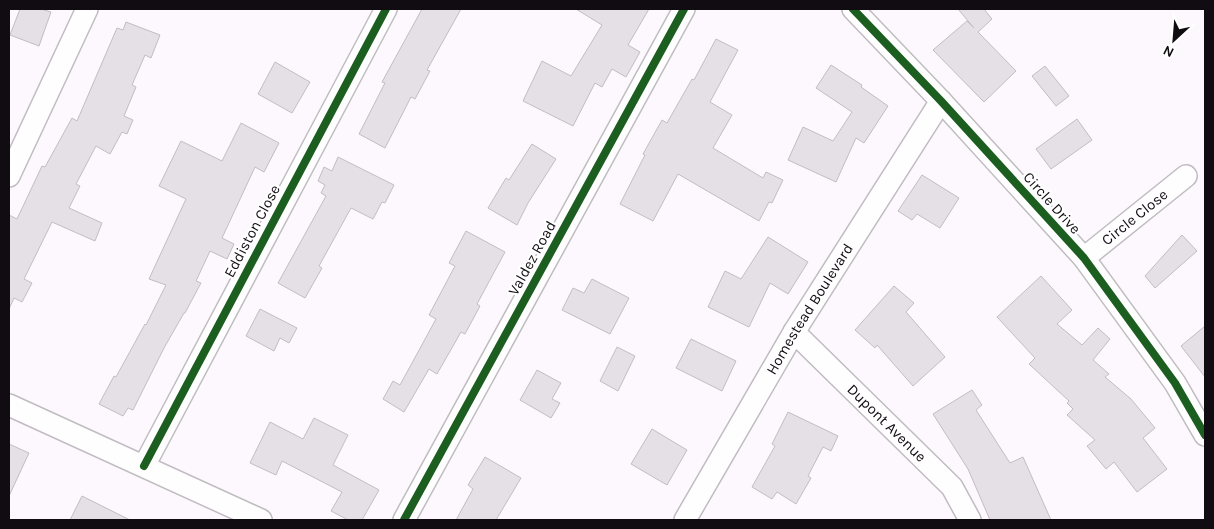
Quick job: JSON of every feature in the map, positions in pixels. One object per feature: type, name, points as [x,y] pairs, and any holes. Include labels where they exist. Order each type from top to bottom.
[{"type":"street","points":[[9,176],[87,9]]},
{"type":"street","name":"Eddiston Close","points":[[144,466],[386,9]]},
{"type":"street","name":"Valdez Road","points":[[404,520],[684,9]]},
{"type":"street","name":"Circle Drive","points":[[853,9],[941,101],[1084,258],[1175,383],[1205,435]]},
{"type":"street","name":"Homestead Boulevard","points":[[685,520],[794,332],[941,101]]},
{"type":"street","name":"Circle Close","points":[[1084,258],[1186,176]]},
{"type":"street","name":"Dupont Avenue","points":[[794,332],[952,487],[970,520]]},
{"type":"street","points":[[9,405],[261,520]]},
{"type":"building","points":[[20,9],[41,9],[51,12],[39,46],[10,35]]},
{"type":"building","points":[[422,9],[461,9],[427,70],[430,71],[415,99],[411,97],[385,148],[359,134],[385,83],[382,82]]},
{"type":"building","points":[[576,9],[649,9],[628,45],[640,52],[626,77],[612,69],[602,87],[595,83],[573,126],[523,101],[542,61],[571,76],[602,25]]},
{"type":"building","points":[[958,9],[984,9],[992,19],[978,32],[1016,71],[984,102],[933,50],[967,21],[974,28]]},
{"type":"building","points":[[126,22],[160,35],[151,58],[145,55],[132,85],[136,87],[124,116],[133,120],[127,134],[122,132],[110,154],[96,146],[76,184],[80,186],[69,208],[102,223],[95,241],[52,222],[24,279],[32,283],[22,302],[14,298],[9,309],[9,215],[17,219],[42,166],[45,167],[72,118],[77,121],[117,28],[123,30]]},
{"type":"building","points":[[716,39],[738,50],[710,102],[732,115],[713,148],[763,178],[766,172],[783,180],[772,203],[769,202],[759,221],[678,174],[653,221],[620,204],[645,155],[643,154],[662,120],[667,123],[692,79],[694,80]]},
{"type":"building","points":[[275,62],[310,82],[292,113],[258,94]]},
{"type":"building","points":[[831,65],[862,85],[861,87],[888,106],[864,143],[856,138],[836,182],[788,160],[803,127],[833,141],[852,112],[816,88]]},
{"type":"building","points":[[1045,66],[1069,96],[1056,106],[1032,76]]},
{"type":"building","points":[[1077,119],[1092,140],[1051,169],[1036,149]]},
{"type":"building","points":[[241,123],[279,143],[264,172],[255,167],[222,238],[234,244],[227,259],[210,251],[196,281],[201,283],[164,348],[133,410],[128,408],[123,416],[99,404],[146,325],[166,285],[149,279],[186,199],[159,186],[181,141],[222,161]]},
{"type":"building","points":[[532,144],[556,159],[528,203],[517,225],[488,208],[506,178],[509,180]]},
{"type":"building","points":[[338,157],[394,185],[385,203],[382,202],[373,219],[351,208],[319,266],[322,268],[305,298],[278,283],[326,196],[321,193],[325,185],[318,181],[324,167],[332,171]]},
{"type":"building","points":[[922,175],[959,198],[940,228],[917,214],[912,220],[898,211]]},
{"type":"building","points":[[466,231],[505,252],[477,304],[480,306],[465,334],[461,332],[437,374],[429,369],[404,412],[383,399],[393,381],[400,385],[436,319],[429,315],[455,266],[449,263]]},
{"type":"building","points":[[1182,235],[1197,251],[1155,288],[1145,276]]},
{"type":"building","points":[[768,237],[808,262],[788,294],[770,283],[749,327],[708,307],[725,271],[741,279]]},
{"type":"building","points":[[1041,276],[1072,310],[1057,324],[1082,345],[1098,328],[1110,339],[1093,360],[1109,374],[1105,377],[1131,399],[1155,428],[1143,438],[1167,469],[1137,492],[1114,462],[1106,469],[1087,446],[1095,440],[1067,415],[1073,409],[1067,403],[1069,401],[1029,364],[1035,358],[997,317]]},
{"type":"building","points":[[592,279],[629,298],[610,334],[562,310],[573,288],[584,293]]},
{"type":"building","points":[[894,286],[914,303],[906,312],[945,357],[913,386],[877,345],[875,348],[855,330]]},
{"type":"building","points":[[260,309],[297,328],[289,343],[280,338],[274,351],[246,336]]},
{"type":"building","points":[[1205,326],[1205,377],[1181,346]]},
{"type":"building","points":[[691,339],[736,361],[722,391],[676,368]]},
{"type":"building","points":[[617,347],[635,356],[618,391],[600,381]]},
{"type":"building","points":[[537,370],[561,383],[552,399],[560,403],[551,418],[520,400]]},
{"type":"building","points":[[972,390],[982,405],[976,410],[1010,463],[1023,457],[1051,520],[990,520],[968,469],[933,414]]},
{"type":"building","points":[[788,412],[838,436],[831,451],[823,447],[808,476],[811,478],[796,504],[777,492],[772,499],[752,487],[775,446],[772,444]]},
{"type":"building","points":[[314,418],[348,435],[333,465],[379,490],[362,520],[348,520],[331,511],[342,492],[282,461],[276,475],[250,463],[270,422],[303,439]]},
{"type":"building","points":[[652,429],[687,450],[667,485],[631,464]]},
{"type":"building","points":[[9,444],[29,453],[9,496]]},
{"type":"building","points":[[485,457],[521,478],[496,520],[456,520],[473,489],[468,485]]},
{"type":"building","points":[[82,496],[130,520],[70,520]]},
{"type":"cycle path","points":[[144,466],[386,9]]},
{"type":"cycle path","points":[[404,520],[684,9]]},
{"type":"cycle path","points":[[853,9],[941,101],[1084,258],[1175,383],[1205,435]]}]
